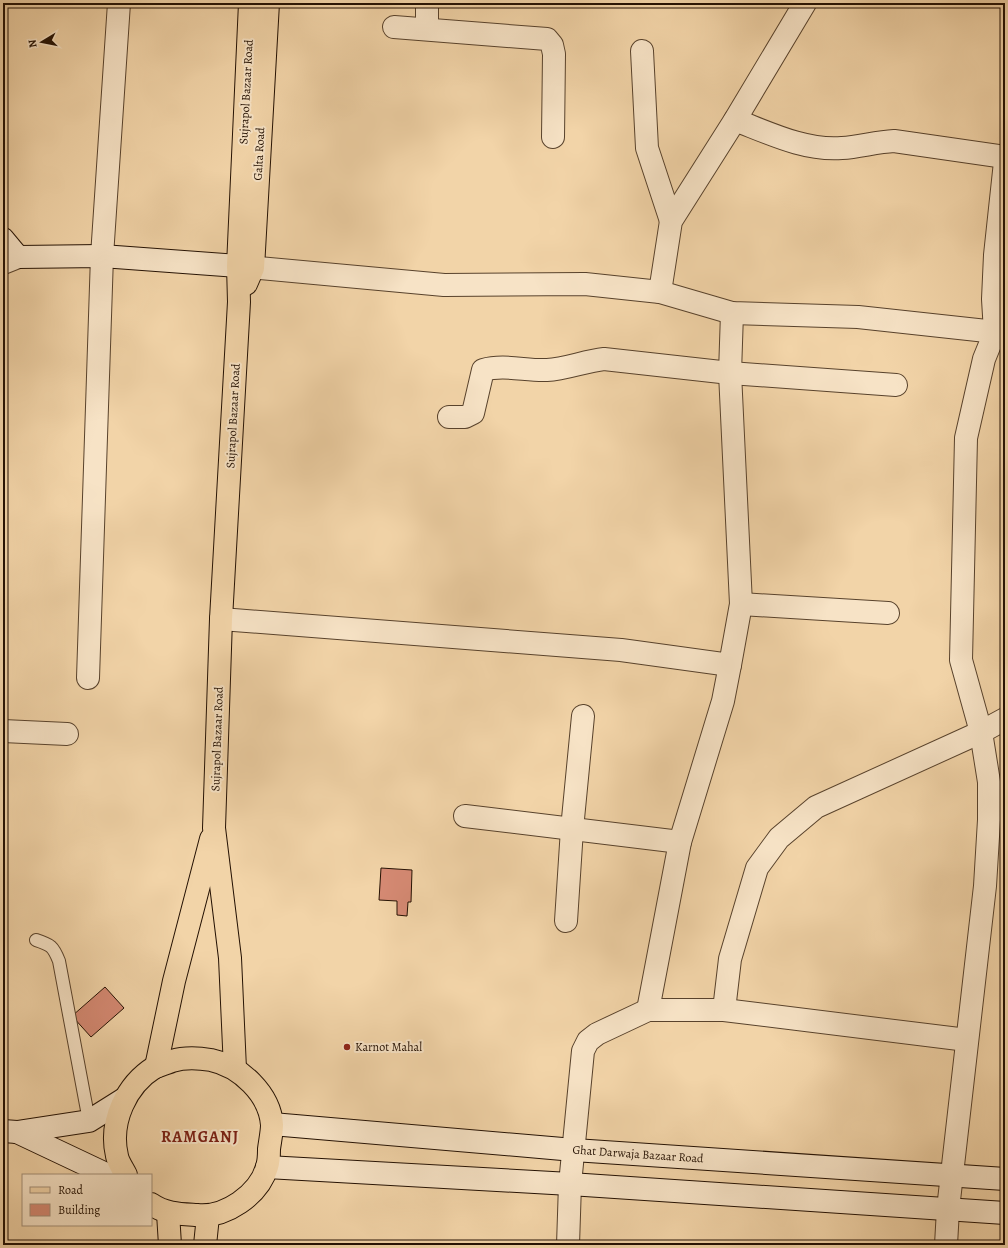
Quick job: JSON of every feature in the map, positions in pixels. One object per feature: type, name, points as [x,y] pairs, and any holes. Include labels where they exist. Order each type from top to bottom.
[{"type":"main road","name":"Sujrapol Bazaar Road","points":[[235,1069],[230,958],[214,828],[222,618],[239,302],[246,267],[250,3]]},
{"type":"main road","name":"Galta Road","points":[[246,267],[268,3]]},
{"type":"main road","name":"Sujrapol Bazaar Road","points":[[156,1067],[174,981],[214,828]]},
{"type":"main road","points":[[126,1174],[117,1156],[115,1126],[124,1099],[138,1081],[156,1067],[177,1059],[199,1058],[221,1062],[235,1069],[252,1084],[265,1102],[272,1124],[267,1167],[257,1185],[244,1199],[227,1210],[208,1216],[159,1208],[170,1245]]},
{"type":"main road","points":[[205,1245],[208,1216]]},
{"type":"street","points":[[88,678],[102,256],[119,3]]},
{"type":"street","points":[[427,3],[427,29]]},
{"type":"street","points":[[660,292],[671,220],[735,120],[805,3]]},
{"type":"street","points":[[394,27],[547,39],[552,45],[554,54],[554,138]]},
{"type":"street","points":[[642,51],[647,148],[671,220]]},
{"type":"street","points":[[735,120],[810,146],[841,148],[875,142],[894,141],[1005,157]]},
{"type":"street","points":[[946,1245],[948,1209],[985,886],[989,820],[997,782],[980,732],[961,660],[966,438],[984,359],[1000,332],[993,299],[995,255],[1005,162]]},
{"type":"street","points":[[3,239],[11,260],[102,256],[246,267],[444,285],[585,284],[660,292],[732,312],[858,317],[1000,332]]},
{"type":"street","points":[[648,1010],[680,842],[723,701],[741,604],[730,373],[732,312]]},
{"type":"street","points":[[449,417],[465,417],[473,414],[483,370],[493,367],[547,370],[588,360],[604,359],[730,373],[896,385]]},
{"type":"street","points":[[741,604],[888,613]]},
{"type":"street","points":[[222,618],[621,650],[730,665]]},
{"type":"street","points":[[566,921],[572,829],[583,716]]},
{"type":"street","points":[[724,1010],[730,959],[757,868],[779,838],[816,807],[980,732],[1005,719]]},
{"type":"street","points":[[3,731],[67,734]]},
{"type":"street","points":[[465,816],[680,842]]},
{"type":"street","points":[[568,1245],[570,1184],[583,1051],[588,1041],[648,1010],[724,1010],[967,1040]]},
{"type":"street","points":[[10,1132],[89,1121],[124,1099]]},
{"type":"street","name":"Ghat Darwaja Bazaar Road","points":[[272,1124],[574,1150],[1005,1179]]},
{"type":"street","points":[[10,1132],[106,1174]]},
{"type":"street","points":[[267,1167],[570,1184],[1005,1213]]},
{"type":"lane","points":[[36,940],[55,949],[59,961],[89,1121]]},
{"type":"building","points":[[381,868],[412,870],[411,902],[408,902],[407,916],[397,915],[397,901],[379,900]]},
{"type":"building","points":[[105,987],[124,1008],[91,1037],[72,1016]]},
{"type":"place","name":"Karnot Mahal","points":[[347,1047]]},
{"type":"district","name":"RAMGANJ","points":[[200,1137]]}]
